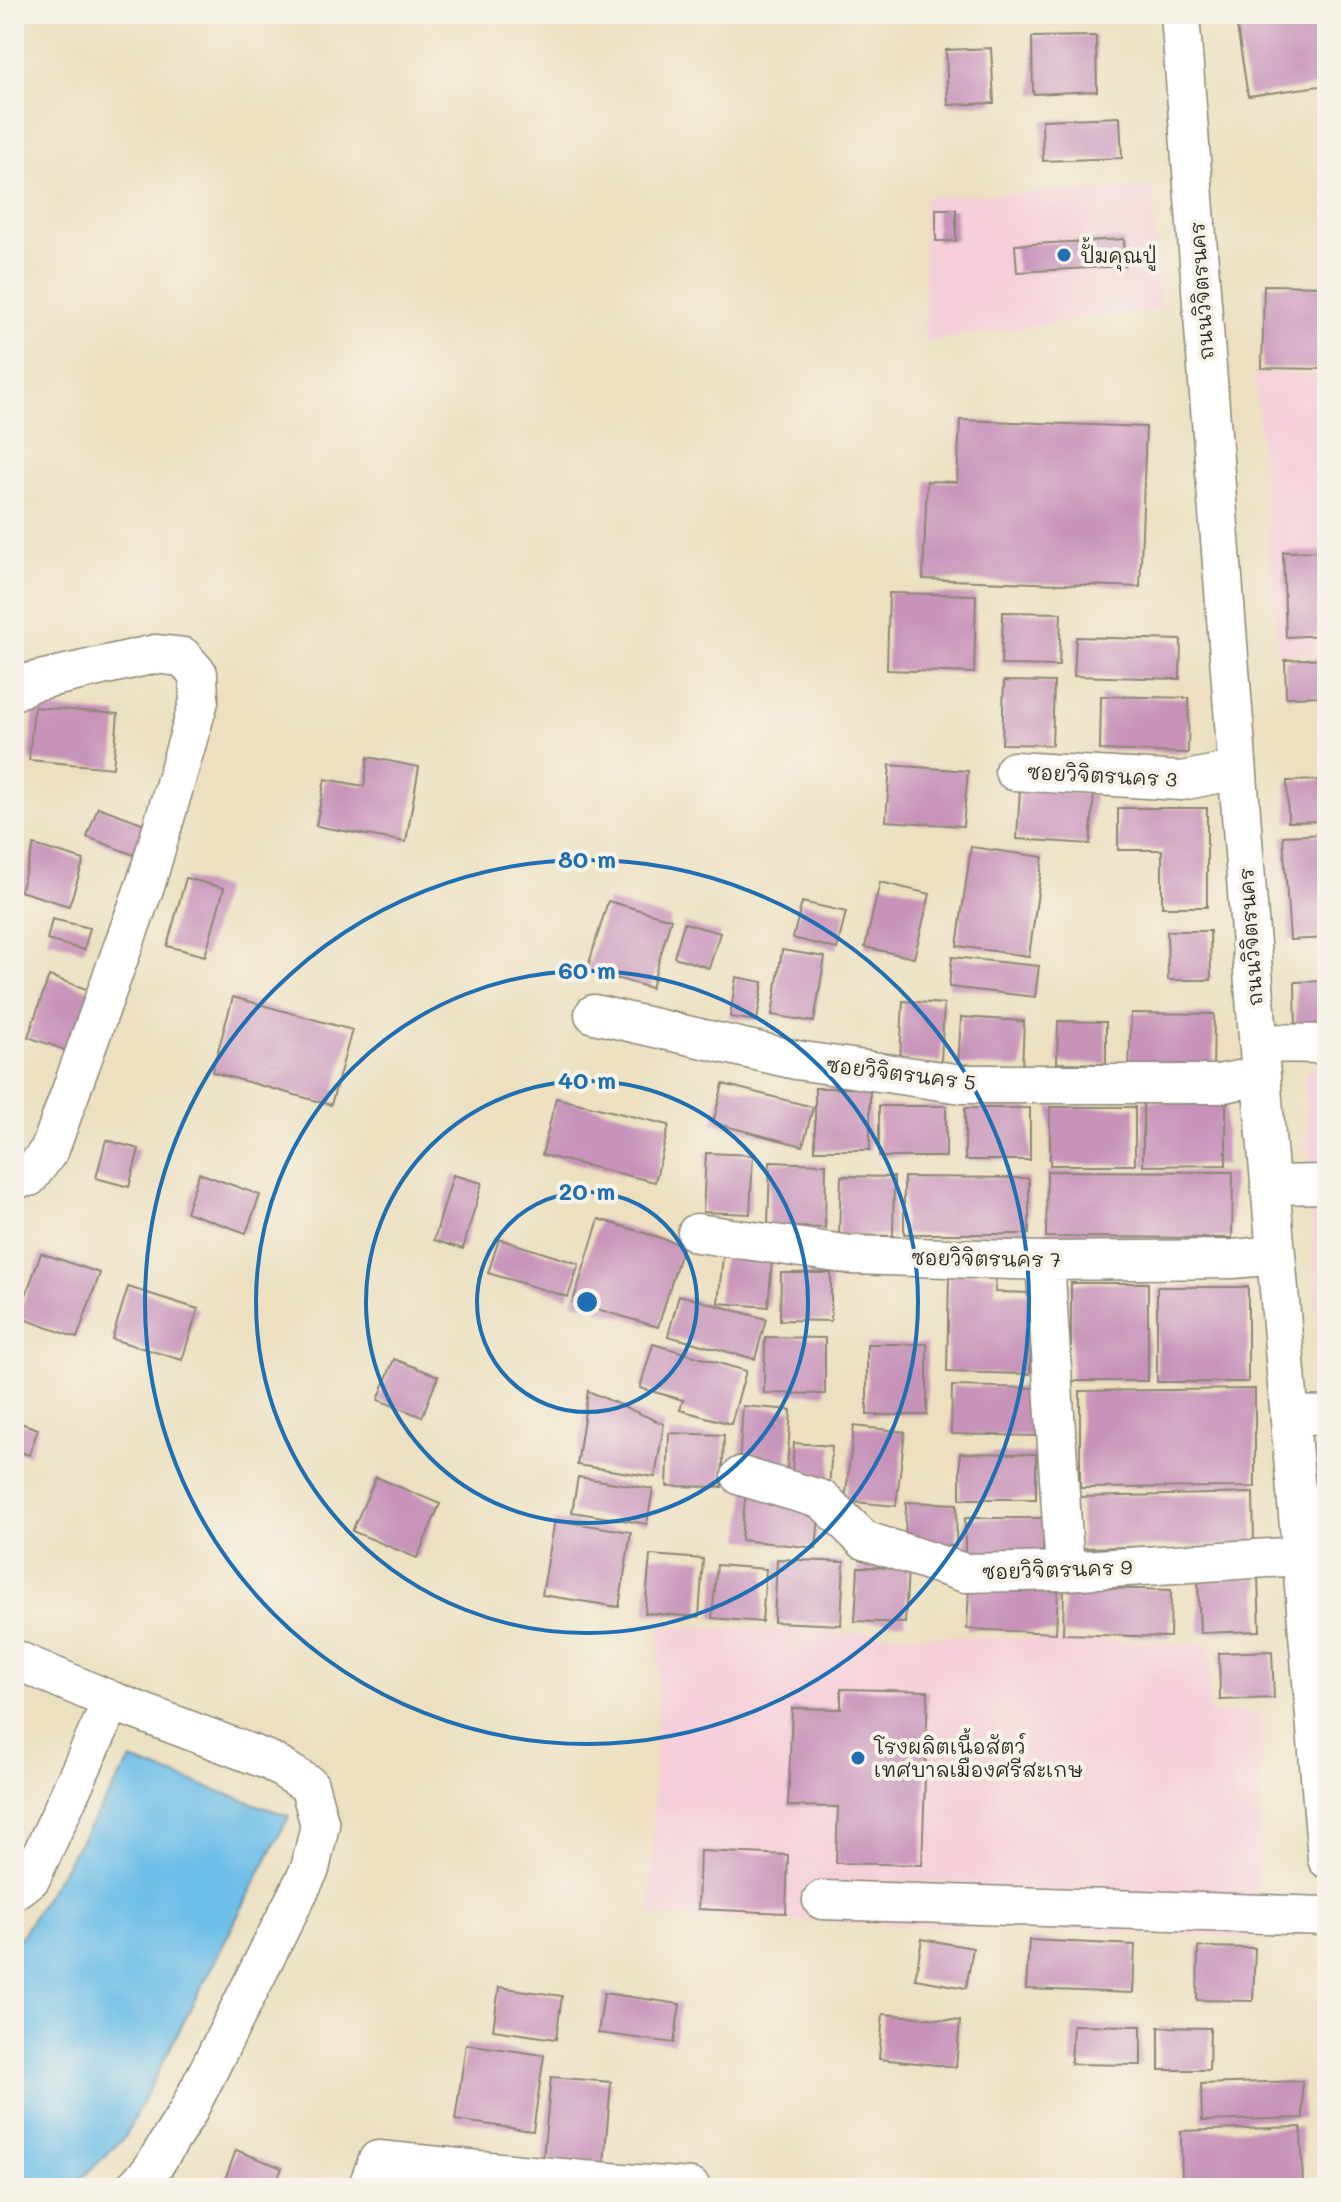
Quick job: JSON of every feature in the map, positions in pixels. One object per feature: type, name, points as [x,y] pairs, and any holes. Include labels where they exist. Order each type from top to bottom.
[{"type":"street","name":"ถนนวิจิตรนคร","points":[[1180,14],[1259,1059],[1327,1859]]},
{"type":"street","points":[[14,691],[31,682],[155,654],[183,657],[198,674],[199,701],[147,880],[50,1149],[29,1177],[14,1178]]},
{"type":"street","name":"ซอยวิจิตรนคร 3","points":[[1014,771],[1181,781],[1237,770]]},
{"type":"street","name":"ซอยวิจิตรนคร 5","points":[[594,1014],[796,1060],[962,1084],[1218,1084],[1259,1059],[1327,1044]]},
{"type":"street","points":[[1270,1185],[1327,1184]]},
{"type":"street","name":"ซอยวิจิตรนคร 7","points":[[697,1233],[851,1255],[1045,1261],[1233,1259],[1276,1255]]},
{"type":"street","points":[[1045,1261],[1065,1571]]},
{"type":"street","points":[[1290,1415],[1327,1416]]},
{"type":"street","name":"ซอยวิจิตรนคร 9","points":[[741,1476],[823,1500],[864,1540],[965,1573],[1065,1571],[1302,1556]]},
{"type":"street","points":[[14,1659],[112,1701],[270,1761],[309,1785],[320,1825],[310,1869],[187,2113],[150,2172],[134,2188]]},
{"type":"street","points":[[14,1890],[31,1878],[112,1701]]},
{"type":"street","points":[[822,1900],[1327,1916]]},
{"type":"street","points":[[373,2174],[691,2188]]},
{"type":"shaded area","points":[[1153,188],[1159,309],[925,341],[924,197]]},
{"type":"shaded area","points":[[1255,373],[1327,375],[1327,653],[1278,654]]},
{"type":"shaded area","points":[[1323,1057],[1327,1057],[1327,1352],[1318,1342],[1304,1076]]},
{"type":"shaded area","points":[[660,1626],[1211,1645],[1209,1712],[1263,1713],[1255,1937],[650,1916]]},
{"type":"water","points":[[131,1760],[289,1816],[124,2138],[71,2188],[14,2188],[14,1935],[20,1938]]},
{"type":"building","points":[[1235,14],[1327,14],[1327,85],[1248,96]]},
{"type":"building","points":[[1096,36],[1097,91],[1033,94],[1032,37]]},
{"type":"building","points":[[991,48],[994,103],[948,105],[946,50]]},
{"type":"building","points":[[1120,117],[1122,158],[1043,161],[1042,120]]},
{"type":"building","points":[[936,209],[956,209],[956,241],[936,241]]},
{"type":"building","points":[[1124,239],[1125,266],[1017,272],[1015,245]]},
{"type":"building","points":[[1264,285],[1327,286],[1327,369],[1262,368]]},
{"type":"building","points":[[960,420],[1146,427],[1140,587],[923,579],[927,481],[957,482]]},
{"type":"building","points":[[1327,551],[1327,635],[1286,637],[1283,552]]},
{"type":"building","points":[[889,593],[976,595],[974,673],[887,670]]},
{"type":"building","points":[[1003,612],[1061,613],[1059,666],[1001,665]]},
{"type":"building","points":[[1076,637],[1181,640],[1180,679],[1074,676]]},
{"type":"building","points":[[1327,658],[1327,696],[1286,697],[1285,660]]},
{"type":"building","points":[[1004,681],[1054,682],[1052,745],[1002,744]]},
{"type":"building","points":[[1101,696],[1189,698],[1188,753],[1100,750]]},
{"type":"building","points":[[1319,701],[1327,701],[1327,744],[1321,745]]},
{"type":"building","points":[[34,707],[118,714],[113,768],[29,760]]},
{"type":"building","points":[[368,757],[419,767],[406,842],[316,826],[325,779],[364,786]]},
{"type":"building","points":[[890,765],[968,771],[963,826],[886,821]]},
{"type":"building","points":[[1327,780],[1327,821],[1288,822],[1287,781]]},
{"type":"building","points":[[1020,789],[1094,795],[1090,844],[1017,839]]},
{"type":"building","points":[[98,807],[145,824],[134,855],[87,837]]},
{"type":"building","points":[[1118,808],[1207,808],[1207,907],[1162,907],[1162,850],[1118,850]]},
{"type":"building","points":[[1327,834],[1327,938],[1290,940],[1283,836]]},
{"type":"building","points":[[34,845],[84,860],[69,906],[20,891]]},
{"type":"building","points":[[971,847],[1043,857],[1029,956],[957,946]]},
{"type":"building","points":[[186,878],[224,888],[205,956],[167,946]]},
{"type":"building","points":[[880,882],[930,894],[914,958],[865,947]]},
{"type":"building","points":[[608,901],[671,919],[651,988],[587,970]]},
{"type":"building","points":[[802,902],[846,912],[837,949],[793,938]]},
{"type":"building","points":[[52,919],[90,928],[84,950],[47,940]]},
{"type":"building","points":[[684,923],[720,933],[709,968],[674,957]]},
{"type":"building","points":[[1167,931],[1210,931],[1211,980],[1168,980]]},
{"type":"building","points":[[782,950],[825,957],[814,1022],[772,1015]]},
{"type":"building","points":[[952,957],[1039,966],[1035,997],[949,987]]},
{"type":"building","points":[[49,976],[98,993],[76,1054],[28,1037]]},
{"type":"building","points":[[736,977],[763,982],[757,1021],[730,1017]]},
{"type":"building","points":[[1327,981],[1327,1032],[1296,1033],[1295,982]]},
{"type":"building","points":[[233,997],[352,1030],[331,1105],[212,1072]]},
{"type":"building","points":[[903,1001],[944,1004],[941,1062],[900,1059]]},
{"type":"building","points":[[1131,1013],[1214,1014],[1213,1071],[1129,1069]]},
{"type":"building","points":[[961,1017],[1024,1021],[1022,1068],[958,1065]]},
{"type":"building","points":[[1058,1021],[1106,1022],[1106,1064],[1057,1063]]},
{"type":"building","points":[[723,1084],[813,1107],[803,1146],[713,1123]]},
{"type":"building","points":[[815,1088],[870,1088],[870,1150],[815,1150]]},
{"type":"building","points":[[556,1098],[669,1125],[655,1182],[542,1155]]},
{"type":"building","points":[[1143,1101],[1226,1101],[1226,1165],[1143,1166]]},
{"type":"building","points":[[879,1106],[946,1106],[946,1157],[879,1157]]},
{"type":"building","points":[[1050,1107],[1135,1107],[1135,1165],[1050,1165]]},
{"type":"building","points":[[965,1108],[1030,1108],[1030,1160],[965,1160]]},
{"type":"building","points":[[106,1140],[139,1149],[129,1187],[96,1178]]},
{"type":"building","points":[[706,1153],[753,1155],[750,1214],[703,1212]]},
{"type":"building","points":[[770,1162],[826,1164],[825,1228],[768,1226]]},
{"type":"building","points":[[1047,1171],[1233,1172],[1232,1238],[1046,1237]]},
{"type":"building","points":[[199,1173],[260,1195],[246,1233],[186,1212]]},
{"type":"building","points":[[453,1175],[482,1183],[463,1249],[434,1240]]},
{"type":"building","points":[[841,1176],[894,1177],[893,1236],[839,1235]]},
{"type":"building","points":[[904,1177],[1029,1178],[1029,1234],[904,1234]]},
{"type":"building","points":[[599,1219],[683,1245],[658,1327],[573,1302]]},
{"type":"building","points":[[499,1239],[579,1264],[568,1297],[488,1273]]},
{"type":"building","points":[[41,1253],[100,1273],[77,1338],[18,1317]]},
{"type":"building","points":[[723,1256],[772,1261],[768,1307],[718,1303]]},
{"type":"building","points":[[781,1273],[831,1273],[831,1321],[780,1320]]},
{"type":"building","points":[[949,1273],[996,1275],[995,1292],[1032,1293],[1030,1374],[947,1372]]},
{"type":"building","points":[[1071,1283],[1148,1283],[1148,1381],[1071,1381]]},
{"type":"building","points":[[128,1287],[198,1309],[182,1360],[112,1339]]},
{"type":"building","points":[[1157,1287],[1248,1287],[1248,1382],[1157,1382]]},
{"type":"building","points":[[679,1295],[766,1319],[755,1359],[668,1336]]},
{"type":"building","points":[[765,1337],[825,1338],[825,1394],[764,1393]]},
{"type":"building","points":[[653,1344],[746,1371],[731,1424],[680,1410],[683,1400],[640,1388]]},
{"type":"building","points":[[867,1344],[927,1344],[927,1415],[867,1415]]},
{"type":"building","points":[[394,1359],[438,1376],[422,1417],[378,1400]]},
{"type":"building","points":[[952,1386],[1039,1388],[1038,1436],[951,1434]]},
{"type":"building","points":[[1255,1389],[1255,1487],[1080,1488],[1080,1391]]},
{"type":"building","points":[[588,1391],[664,1424],[655,1477],[577,1465]]},
{"type":"building","points":[[743,1406],[791,1410],[787,1469],[739,1465]]},
{"type":"building","points":[[14,1421],[38,1429],[29,1455],[14,1450]]},
{"type":"building","points":[[854,1426],[905,1432],[896,1506],[845,1501]]},
{"type":"building","points":[[669,1433],[724,1435],[722,1487],[667,1486]]},
{"type":"building","points":[[794,1443],[832,1446],[829,1489],[791,1487]]},
{"type":"building","points":[[960,1453],[1036,1454],[1036,1499],[960,1499]]},
{"type":"building","points":[[376,1477],[440,1504],[417,1558],[352,1531]]},
{"type":"building","points":[[578,1477],[653,1489],[647,1524],[572,1512]]},
{"type":"building","points":[[746,1489],[820,1507],[816,1548],[741,1540]]},
{"type":"building","points":[[1253,1493],[1254,1544],[1081,1548],[1080,1497]]},
{"type":"building","points":[[906,1502],[957,1504],[956,1546],[905,1545]]},
{"type":"building","points":[[965,1518],[1044,1518],[1043,1559],[965,1559]]},
{"type":"building","points":[[555,1520],[631,1532],[619,1607],[542,1595]]},
{"type":"building","points":[[650,1555],[703,1559],[699,1617],[645,1613]]},
{"type":"building","points":[[777,1559],[844,1562],[841,1625],[774,1622]]},
{"type":"building","points":[[717,1565],[766,1569],[762,1622],[712,1618]]},
{"type":"building","points":[[858,1567],[908,1568],[905,1623],[855,1621]]},
{"type":"building","points":[[1258,1578],[1260,1631],[1200,1633],[1198,1580]]},
{"type":"building","points":[[969,1587],[1058,1591],[1056,1633],[967,1629]]},
{"type":"building","points":[[1064,1587],[1171,1590],[1170,1637],[1063,1634]]},
{"type":"building","points":[[1272,1651],[1274,1698],[1220,1700],[1219,1653]]},
{"type":"building","name":"โรงผลิตเนื้อสัตว์ เทศบาลเมืองศรีสะเกษ","points":[[841,1689],[928,1691],[922,1865],[836,1863],[838,1807],[788,1806],[792,1708],[841,1709]]},
{"type":"building","points":[[700,1851],[788,1855],[786,1913],[698,1909]]},
{"type":"building","points":[[922,1939],[973,1948],[966,1988],[915,1979]]},
{"type":"building","points":[[1029,1940],[1135,1945],[1133,1993],[1026,1989]]},
{"type":"building","points":[[1198,1947],[1255,1948],[1253,2001],[1197,2000]]},
{"type":"building","points":[[499,1987],[562,1996],[556,2039],[493,2030]]},
{"type":"building","points":[[604,1993],[680,2004],[674,2043],[598,2033]]},
{"type":"building","points":[[883,2014],[960,2021],[956,2067],[879,2059]]},
{"type":"building","points":[[1073,2025],[1141,2026],[1141,2065],[1071,2064]]},
{"type":"building","points":[[1159,2027],[1210,2028],[1209,2070],[1159,2070]]},
{"type":"building","points":[[466,2044],[544,2055],[533,2131],[455,2120]]},
{"type":"building","points":[[551,2077],[611,2082],[604,2164],[543,2159]]},
{"type":"building","points":[[1302,2081],[1303,2118],[1202,2121],[1201,2084]]},
{"type":"building","points":[[1301,2127],[1303,2187],[1182,2188],[1181,2131]]},
{"type":"building","points":[[236,2150],[282,2168],[274,2188],[222,2188]]},
{"type":"building","points":[[395,2178],[477,2188],[391,2188]]},
{"type":"place","name":"ปั้มคุณปู่","points":[[1064,255]]},
{"type":"place","name":"โรงผลิตเนื้อสัตว์ เทศบาลเมืองศรีสะเกษ","points":[[858,1758]]}]
